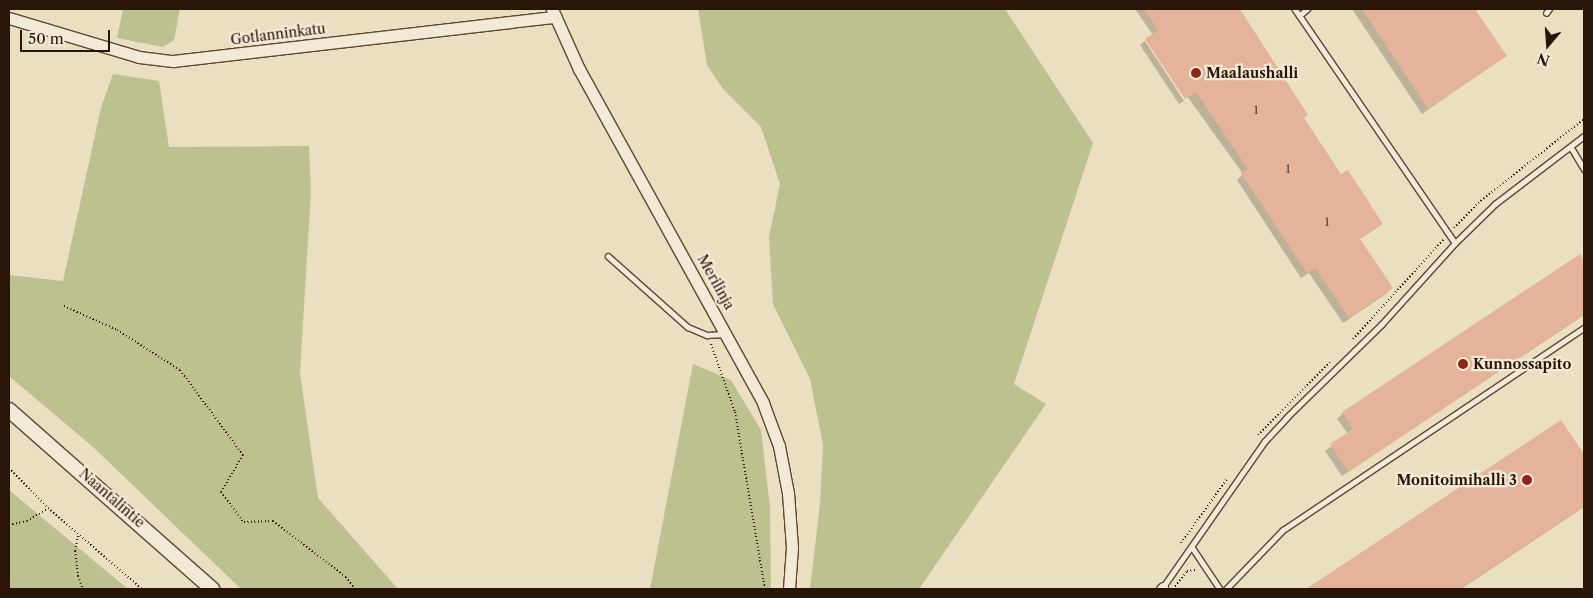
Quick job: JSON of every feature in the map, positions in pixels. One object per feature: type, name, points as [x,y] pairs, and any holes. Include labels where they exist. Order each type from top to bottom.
[{"type":"main road","name":"Naantalintie","points":[[9,410],[212,589]]},
{"type":"main road","points":[[9,417],[35,432]]},
{"type":"street","name":"Gotlanninkatu","points":[[9,18],[139,57],[173,61],[554,13]]},
{"type":"street","name":"Merilinja","points":[[554,13],[579,68],[727,334],[763,403],[784,469],[791,519],[788,589]]},
{"type":"lane","points":[[1295,9],[1455,243]]},
{"type":"lane","points":[[1300,16],[1308,9]]},
{"type":"lane","points":[[1162,588],[1264,442],[1381,325],[1455,243],[1495,204],[1584,136]]},
{"type":"lane","points":[[1571,147],[1584,169]]},
{"type":"lane","points":[[608,256],[688,327],[707,335],[727,334]]},
{"type":"lane","points":[[1226,589],[1283,530],[1584,328]]},
{"type":"lane","points":[[1192,547],[1220,589]]},
{"type":"path","points":[[64,306],[117,330],[180,370],[243,455],[222,492],[244,522],[273,521],[346,577],[355,589]]},
{"type":"path","points":[[707,335],[735,412],[765,589]]},
{"type":"path","points":[[9,468],[48,508],[142,589]]},
{"type":"path","points":[[9,525],[28,522],[48,508]]},
{"type":"path","points":[[78,535],[74,552],[78,576],[83,589]]},
{"type":"path","points":[[1173,589],[1187,571],[1198,572]]},
{"type":"green space","points":[[123,9],[180,9],[174,40],[163,47],[117,38]]},
{"type":"green space","points":[[698,9],[1005,9],[1093,143],[1014,384],[1046,404],[919,589],[810,589],[820,503],[823,445],[810,379],[773,304],[769,237],[780,184],[761,127],[723,89],[707,65]]},
{"type":"green space","points":[[113,74],[159,81],[169,147],[309,146],[311,191],[300,373],[318,498],[398,589],[241,589],[93,447],[9,376],[9,275],[63,281],[101,108]]},
{"type":"green space","points":[[693,364],[731,380],[761,430],[770,507],[771,589],[650,589]]},
{"type":"green space","points":[[9,490],[39,515],[128,589],[9,589]]},
{"type":"building","points":[[1144,9],[1240,9],[1308,115],[1304,118],[1341,174],[1348,170],[1383,224],[1360,239],[1393,288],[1349,318],[1315,268],[1307,273],[1241,173],[1248,169],[1196,92],[1185,99],[1145,39],[1158,30]]},
{"type":"building","points":[[1362,9],[1475,9],[1507,56],[1428,109]]},
{"type":"building","name":"Kunnossapito","points":[[1580,254],[1584,261],[1584,315],[1348,472],[1330,444],[1353,429],[1342,412]]},
{"type":"building","name":"Monitoimihalli 3","points":[[1561,420],[1584,454],[1584,507],[1460,589],[1306,589]]},
{"type":"place","name":"Maalaushalli","points":[[1196,73]]},
{"type":"place","name":"Kunnossapito","points":[[1463,364]]},
{"type":"place","name":"Monitoimihalli 3","points":[[1527,480]]}]
